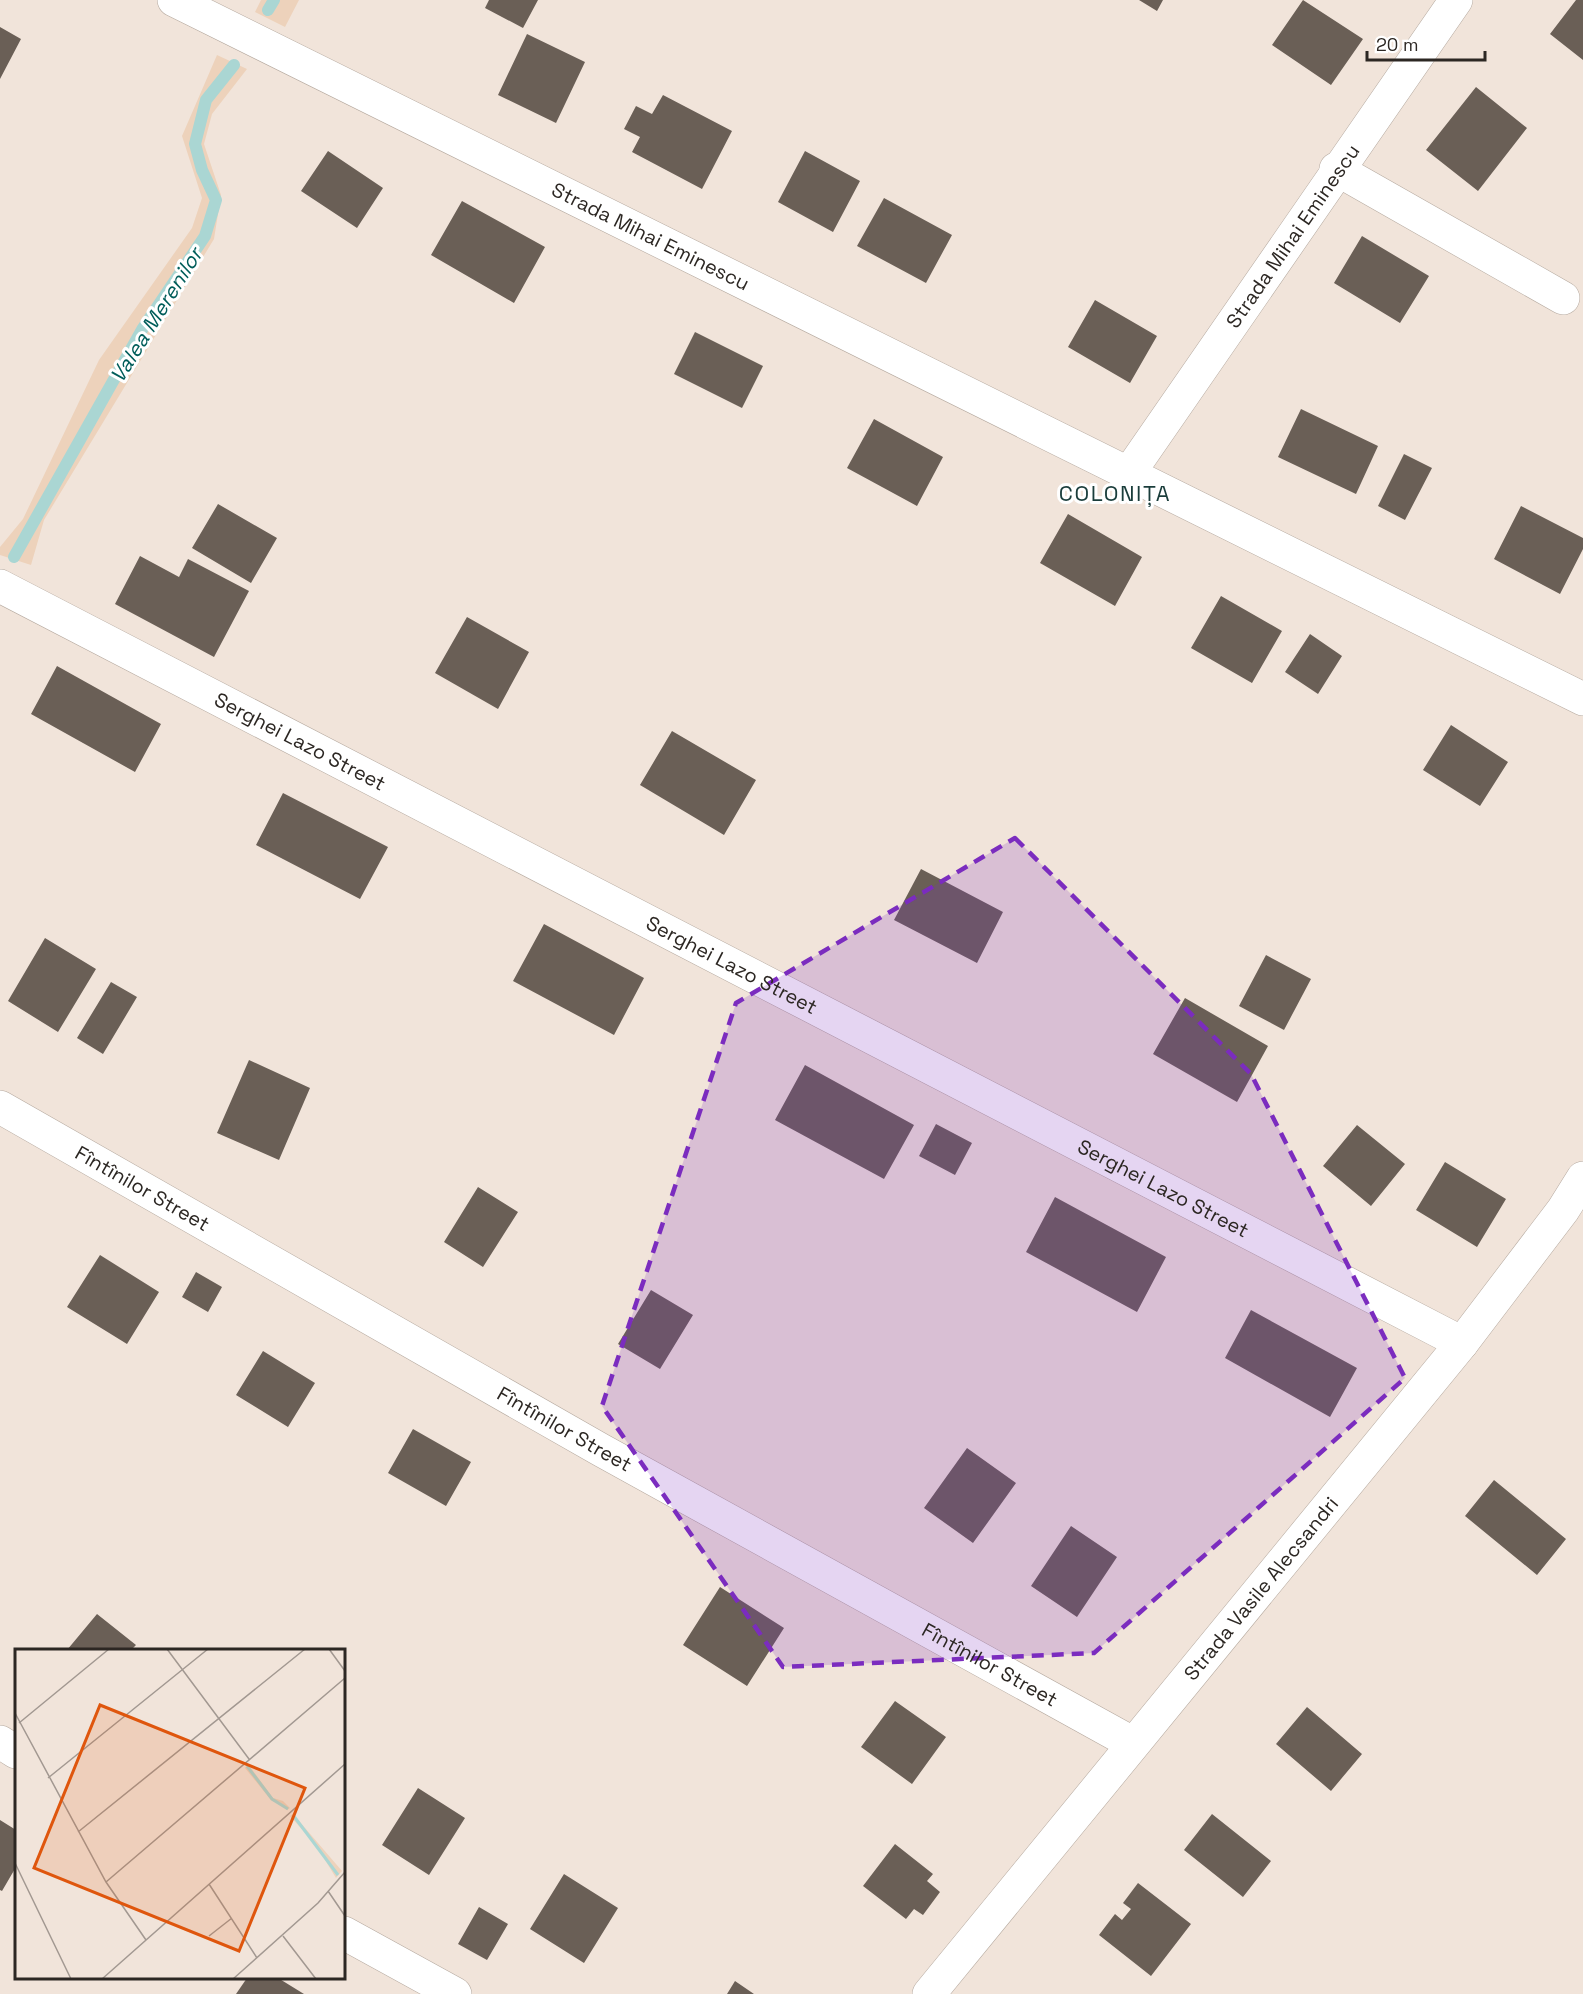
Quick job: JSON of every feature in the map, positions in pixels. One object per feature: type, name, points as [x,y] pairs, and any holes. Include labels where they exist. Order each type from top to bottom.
[{"type":"street","name":"Strada Mihai Eminescu","points":[[174,0],[1583,699]]},
{"type":"street","name":"Strada Mihai Eminescu","points":[[1129,473],[1336,170],[1456,0]]},
{"type":"street","points":[[1336,170],[1563,298]]},
{"type":"street","name":"Serghei Lazo Street","points":[[0,586],[1462,1343]]},
{"type":"street","name":"Fîntînilor Street","points":[[0,1107],[601,1450],[1132,1743]]},
{"type":"street","name":"Strada Vasile Alecsandri","points":[[929,1994],[1132,1743],[1462,1343],[1563,1210],[1583,1178]]},
{"type":"street","points":[[0,1742],[15,1751]]},
{"type":"street","points":[[345,1934],[454,1994]]},
{"type":"highlighted area","points":[[1015,838],[1251,1074],[1405,1378],[1094,1653],[783,1667],[602,1406],[736,1003]]},
{"type":"shaded area","points":[[261,0],[299,0],[285,27],[255,12]]},
{"type":"shaded area","points":[[217,55],[247,69],[212,114],[204,144],[221,195],[214,239],[44,520],[31,565],[0,555],[0,547],[23,519],[99,360],[192,228],[202,198],[182,136]]},
{"type":"building","points":[[489,0],[538,0],[523,28],[485,8]]},
{"type":"building","points":[[1139,0],[1163,0],[1157,11]]},
{"type":"building","points":[[1303,0],[1363,39],[1331,85],[1272,45]]},
{"type":"building","points":[[1576,0],[1583,0],[1583,60],[1550,34]]},
{"type":"building","points":[[0,27],[21,39],[0,79]]},
{"type":"building","points":[[527,34],[585,62],[556,123],[498,95]]},
{"type":"building","points":[[1476,87],[1527,128],[1478,191],[1426,150]]},
{"type":"building","points":[[663,95],[732,131],[702,189],[632,152],[640,137],[624,129],[636,106],[652,114]]},
{"type":"building","points":[[328,151],[383,188],[357,228],[301,191]]},
{"type":"building","points":[[805,151],[860,181],[833,232],[778,202]]},
{"type":"building","points":[[884,198],[952,235],[926,283],[857,246]]},
{"type":"building","points":[[462,201],[545,247],[514,303],[431,255]]},
{"type":"building","points":[[1362,236],[1429,276],[1400,323],[1334,283]]},
{"type":"building","points":[[1095,300],[1157,336],[1130,383],[1068,347]]},
{"type":"building","points":[[695,332],[763,366],[742,408],[674,374]]},
{"type":"building","points":[[1301,409],[1378,446],[1356,494],[1278,457]]},
{"type":"building","points":[[874,419],[943,457],[917,506],[847,468]]},
{"type":"building","points":[[1404,454],[1432,468],[1405,520],[1378,506]]},
{"type":"building","points":[[218,504],[277,538],[251,583],[192,548]]},
{"type":"building","points":[[1521,506],[1583,538],[1583,549],[1560,594],[1494,559]]},
{"type":"building","points":[[1068,514],[1142,557],[1115,606],[1040,563]]},
{"type":"building","points":[[140,556],[179,577],[188,559],[249,591],[214,657],[115,604]]},
{"type":"building","points":[[1221,596],[1282,631],[1252,683],[1191,648]]},
{"type":"building","points":[[467,617],[529,652],[498,709],[435,673]]},
{"type":"building","points":[[1310,634],[1342,656],[1318,694],[1285,672]]},
{"type":"building","points":[[57,666],[161,724],[135,772],[31,714]]},
{"type":"building","points":[[1451,725],[1508,762],[1480,806],[1423,770]]},
{"type":"building","points":[[672,731],[756,780],[724,835],[640,785]]},
{"type":"building","points":[[283,793],[388,847],[360,899],[256,845]]},
{"type":"building","points":[[921,869],[1003,912],[977,963],[894,920]]},
{"type":"building","points":[[544,924],[644,978],[614,1035],[513,981]]},
{"type":"building","points":[[45,938],[96,969],[58,1032],[8,1001]]},
{"type":"building","points":[[1266,955],[1311,979],[1284,1030],[1239,1006]]},
{"type":"building","points":[[111,982],[137,997],[103,1054],[77,1038]]},
{"type":"building","points":[[1185,998],[1268,1046],[1237,1102],[1153,1054]]},
{"type":"building","points":[[249,1060],[310,1088],[279,1160],[217,1133]]},
{"type":"building","points":[[805,1065],[914,1125],[884,1179],[775,1120]]},
{"type":"building","points":[[936,1124],[972,1143],[955,1175],[919,1156]]},
{"type":"building","points":[[1357,1125],[1405,1164],[1371,1206],[1323,1166]]},
{"type":"building","points":[[1445,1162],[1506,1199],[1477,1247],[1416,1210]]},
{"type":"building","points":[[478,1187],[518,1212],[483,1267],[444,1242]]},
{"type":"building","points":[[1055,1197],[1166,1257],[1137,1312],[1026,1252]]},
{"type":"building","points":[[100,1255],[159,1292],[127,1344],[67,1307]]},
{"type":"building","points":[[196,1272],[222,1287],[208,1312],[182,1297]]},
{"type":"building","points":[[651,1290],[693,1315],[660,1369],[618,1344]]},
{"type":"building","points":[[1251,1310],[1357,1368],[1330,1417],[1225,1358]]},
{"type":"building","points":[[263,1351],[315,1383],[288,1427],[236,1395]]},
{"type":"building","points":[[413,1429],[471,1462],[446,1506],[388,1473]]},
{"type":"building","points":[[967,1448],[1016,1483],[973,1543],[924,1508]]},
{"type":"building","points":[[1494,1480],[1566,1539],[1537,1575],[1465,1516]]},
{"type":"building","points":[[1071,1526],[1117,1557],[1077,1617],[1031,1586]]},
{"type":"building","points":[[720,1587],[784,1628],[747,1686],[683,1645]]},
{"type":"building","points":[[97,1614],[136,1645],[132,1649],[68,1649]]},
{"type":"building","points":[[895,1701],[946,1737],[912,1784],[861,1747]]},
{"type":"building","points":[[1307,1707],[1362,1754],[1331,1791],[1276,1744]]},
{"type":"building","points":[[418,1788],[465,1818],[429,1875],[382,1845]]},
{"type":"building","points":[[1212,1814],[1271,1861],[1243,1897],[1184,1850]]},
{"type":"building","points":[[0,1820],[15,1829],[15,1869],[2,1891],[0,1890]]},
{"type":"building","points":[[895,1844],[933,1874],[927,1881],[940,1892],[923,1915],[914,1909],[906,1919],[863,1886]]},
{"type":"building","points":[[564,1874],[618,1908],[584,1963],[530,1929]]},
{"type":"building","points":[[1138,1883],[1191,1924],[1151,1976],[1099,1935],[1115,1914],[1122,1920],[1131,1909],[1123,1903]]},
{"type":"building","points":[[479,1907],[508,1924],[487,1960],[458,1944]]},
{"type":"building","points":[[246,1979],[280,1979],[304,1994],[236,1994]]},
{"type":"building","points":[[735,1981],[754,1994],[727,1994]]},
{"type":"waterway","name":"Valea Merenilor","points":[[268,10],[274,0]]},
{"type":"waterway","name":"Valea Merenilor","points":[[14,557],[143,328],[205,236],[216,200],[202,170],[195,144],[206,100],[234,65]]},
{"type":"district","name":"COLONIȚA","points":[[1115,493]]}]
